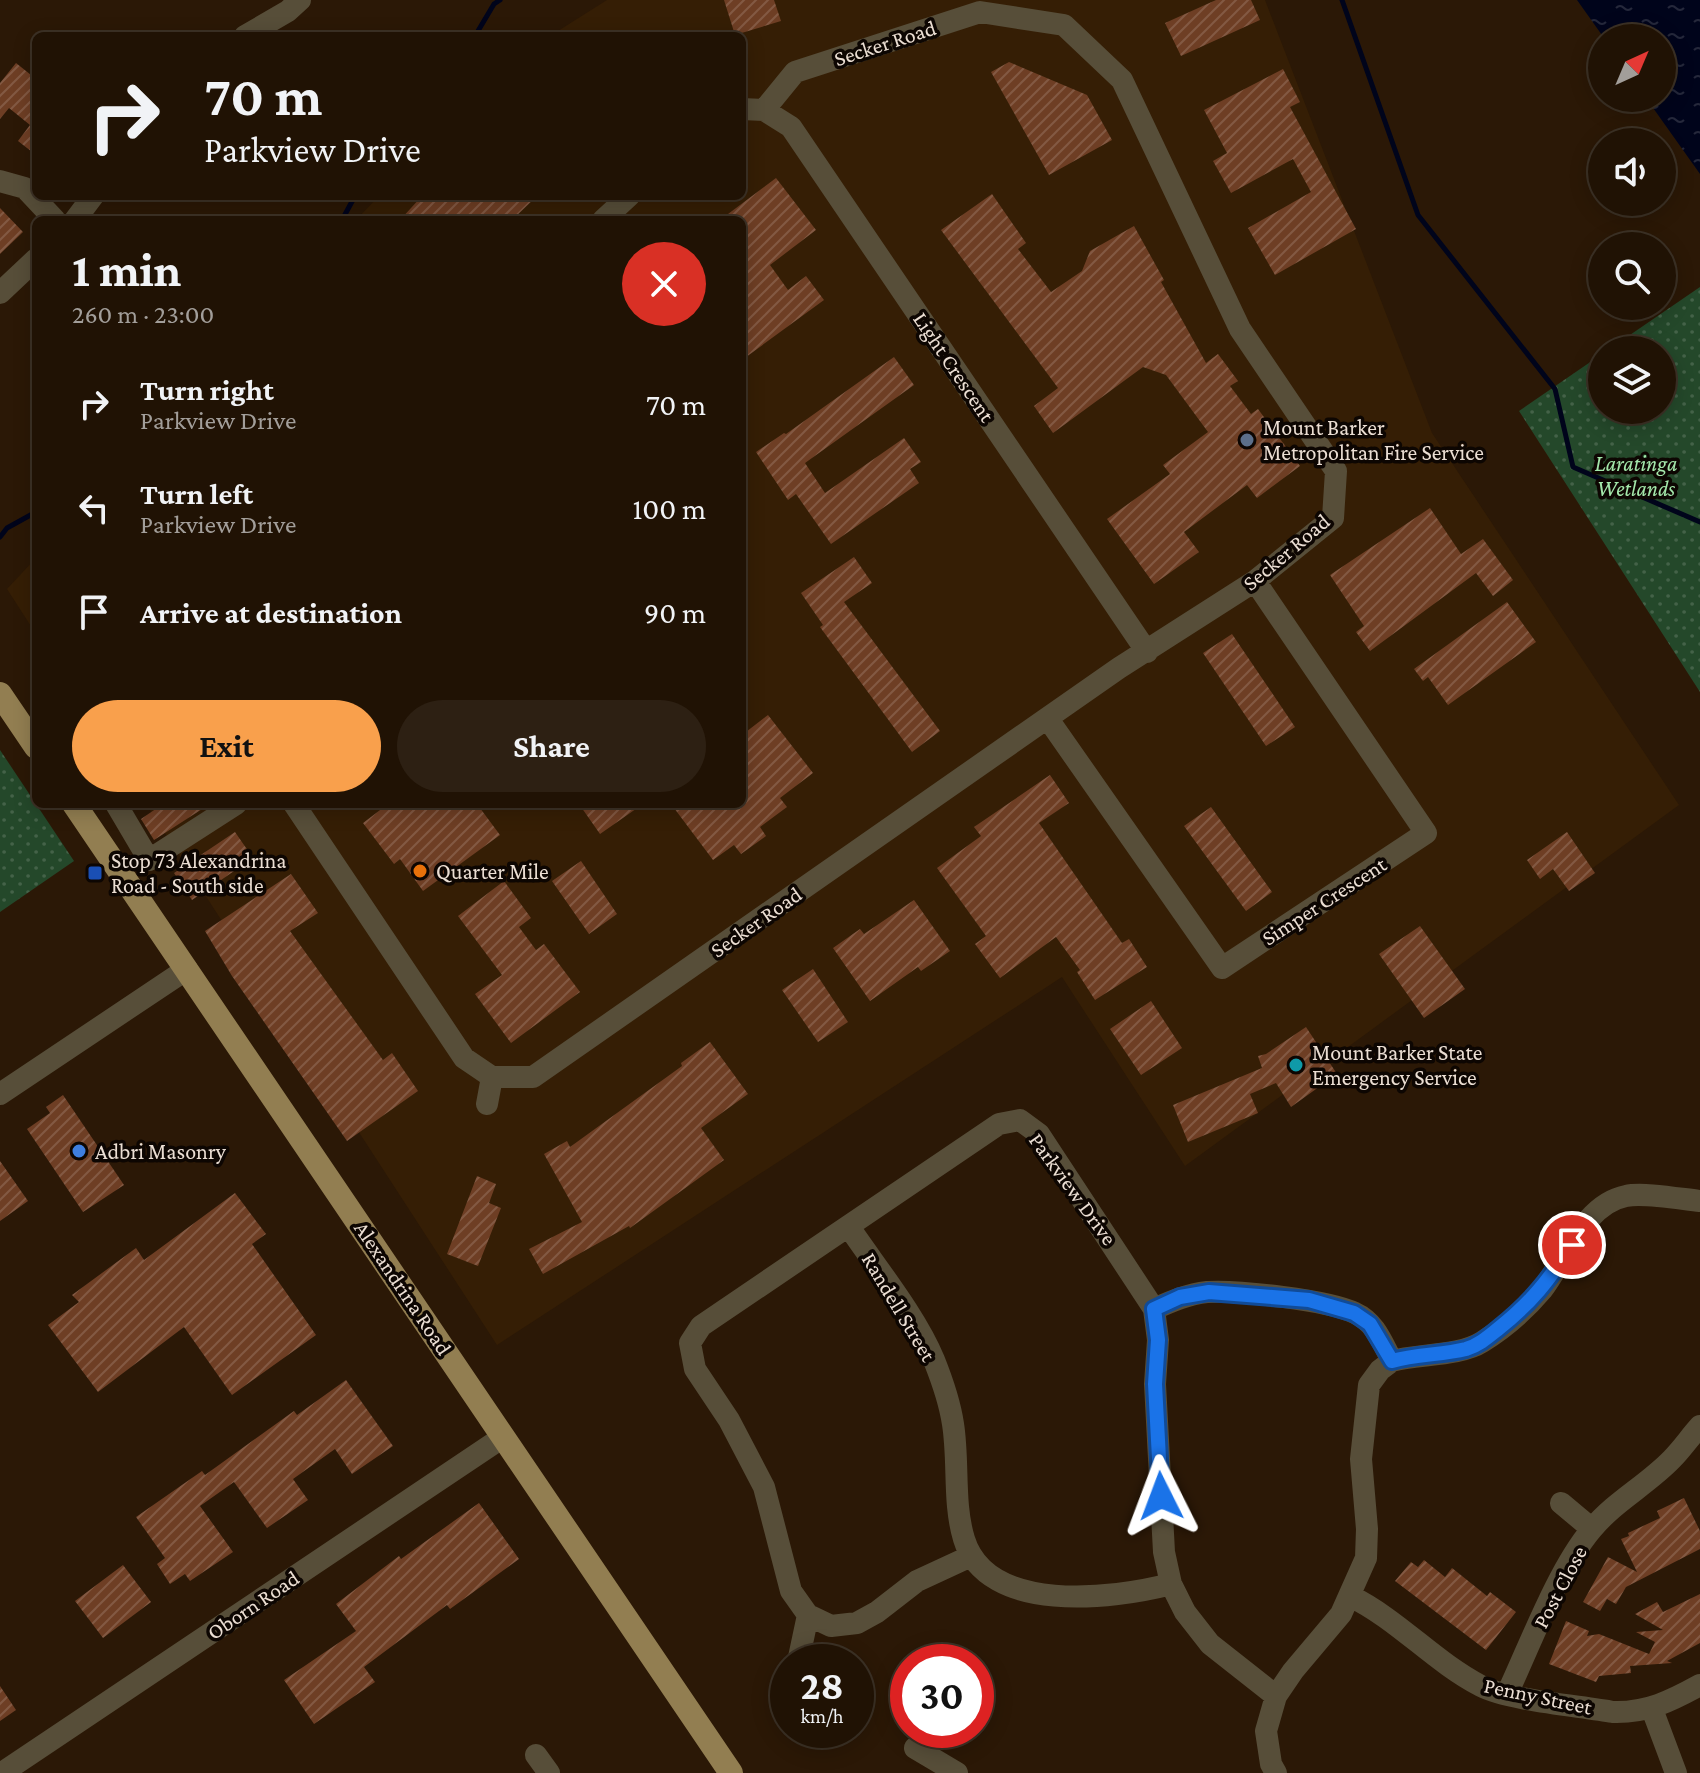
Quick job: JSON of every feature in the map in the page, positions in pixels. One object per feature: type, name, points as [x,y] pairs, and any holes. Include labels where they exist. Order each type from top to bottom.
[{"type":"main road","points":[[0,694],[32,741]]},
{"type":"main road","name":"Alexandrina Road","points":[[77,808],[731,1773]]},
{"type":"street","points":[[250,32],[289,4]]},
{"type":"street","name":"Secker Road","points":[[492,1077],[533,1077],[1119,668],[1255,581],[1333,518],[1336,471],[1240,329],[1122,80],[1064,25],[980,12],[795,72],[753,110]]},
{"type":"street","name":"Light Crescent","points":[[753,110],[791,127],[1147,652]]},
{"type":"street","points":[[0,181],[25,188],[32,195]]},
{"type":"street","points":[[36,200],[51,216]]},
{"type":"street","points":[[607,216],[625,200]]},
{"type":"street","points":[[0,293],[32,263]]},
{"type":"street","name":"Simper Crescent","points":[[1048,719],[1222,968],[1413,842],[1426,833],[1255,581]]},
{"type":"street","points":[[118,808],[149,860],[230,808]]},
{"type":"street","points":[[297,808],[464,1058],[492,1077],[487,1104]]},
{"type":"street","points":[[0,1094],[187,969]]},
{"type":"street","name":"Parkview Drive","points":[[808,1615],[791,1591],[764,1487],[729,1420],[695,1369],[690,1343],[701,1326],[999,1124],[1020,1120],[1039,1134],[1154,1309]]},
{"type":"street","points":[[1276,1773],[1271,1764],[1266,1731],[1276,1696],[1341,1614],[1366,1558],[1367,1529],[1361,1459],[1369,1385],[1380,1370],[1392,1361],[1413,1355],[1465,1349],[1480,1343],[1526,1307],[1542,1290],[1587,1222],[1606,1203],[1627,1195],[1700,1201]]},
{"type":"street","name":"Randell Street","points":[[849,1227],[903,1306],[933,1359],[953,1423],[960,1515],[971,1556]]},
{"type":"street","points":[[1276,1696],[1210,1644],[1185,1612],[1171,1584],[1163,1537],[1155,1384],[1158,1340],[1154,1309],[1180,1297],[1209,1292],[1309,1300],[1354,1313],[1370,1324],[1392,1361]]},
{"type":"street","name":"Post Close","points":[[1507,1694],[1555,1592],[1592,1529],[1613,1507],[1671,1460],[1700,1426]]},
{"type":"street","name":"Oborn Road","points":[[2,1773],[503,1437]]},
{"type":"street","points":[[1561,1503],[1592,1529]]},
{"type":"street","points":[[802,1644],[808,1615],[831,1626],[857,1623],[877,1612],[917,1581],[971,1556],[990,1576],[1017,1589],[1067,1598],[1139,1592],[1171,1584]]},
{"type":"street","name":"Penny Street","points":[[1350,1596],[1377,1609],[1456,1671],[1484,1688],[1507,1694],[1633,1713],[1652,1709],[1700,1685]]},
{"type":"street","points":[[1652,1709],[1676,1773]]},
{"type":"street","points":[[915,1748],[957,1773]]},
{"type":"shaded area","points":[[607,0],[1265,0],[1432,433],[1679,805],[1185,1166],[1062,977],[497,1345],[149,808],[746,808],[746,216],[360,216],[375,200],[746,200],[746,32],[556,32]]},
{"type":"shaded area","points":[[32,562],[32,628],[7,589]]},
{"type":"green space","name":"Laratinga Wetlands","points":[[1700,287],[1700,692],[1519,411],[1588,364],[1588,424],[1676,424],[1676,336],[1628,336],[1652,320],[1676,320],[1676,303]]},
{"type":"green space","points":[[0,750],[32,798],[32,808],[39,808],[74,861],[0,912]]},
{"type":"water","points":[[1577,0],[1700,0],[1700,174],[1676,140],[1676,128],[1667,128],[1656,112],[1676,112],[1676,24],[1594,24]]},
{"type":"building","points":[[724,0],[774,0],[781,21],[745,32],[734,32]]},
{"type":"building","points":[[1216,0],[1251,0],[1260,20],[1181,56],[1165,23]]},
{"type":"building","points":[[1009,62],[1087,95],[1112,140],[1049,175],[991,72]]},
{"type":"building","points":[[16,63],[32,76],[32,152],[18,141],[30,125],[9,108],[0,119],[0,83]]},
{"type":"building","points":[[1283,69],[1300,102],[1290,107],[1356,229],[1275,275],[1248,228],[1311,192],[1293,159],[1231,193],[1213,161],[1227,153],[1204,110]]},
{"type":"building","points":[[776,178],[816,230],[770,265],[788,290],[806,276],[824,300],[746,357],[746,216],[725,216]]},
{"type":"building","points":[[992,194],[1026,243],[1018,249],[1051,292],[1082,271],[1090,251],[1134,226],[1206,363],[1218,354],[1238,381],[1230,386],[1251,414],[1258,409],[1300,466],[1257,498],[1247,485],[1184,532],[1199,552],[1154,584],[1107,519],[1170,474],[1163,465],[1208,432],[1166,375],[1143,367],[1053,433],[1034,406],[1058,388],[941,230]]},
{"type":"building","points":[[418,200],[533,200],[516,216],[404,216]]},
{"type":"building","points":[[0,208],[23,232],[0,254]]},
{"type":"building","points":[[894,357],[914,385],[805,463],[825,493],[904,438],[921,462],[910,469],[919,483],[831,544],[796,494],[788,500],[756,452]]},
{"type":"building","points":[[1430,508],[1461,554],[1483,539],[1513,580],[1493,596],[1476,573],[1370,651],[1356,632],[1364,626],[1330,575]]},
{"type":"building","points":[[854,557],[872,583],[844,602],[940,731],[912,752],[820,627],[823,625],[801,593]]},
{"type":"building","points":[[1507,602],[1536,642],[1448,705],[1428,677],[1423,681],[1414,669]]},
{"type":"building","points":[[1232,634],[1295,727],[1266,746],[1203,653]]},
{"type":"building","points":[[768,715],[813,773],[780,798],[787,807],[760,827],[766,836],[741,854],[734,845],[713,860],[674,808],[746,808],[746,732]]},
{"type":"building","points":[[1050,775],[1069,803],[1039,823],[1122,943],[1129,939],[1147,967],[1095,1000],[1077,972],[1080,970],[1056,937],[1000,978],[975,944],[986,936],[937,868],[981,836],[974,827]]},
{"type":"building","points":[[1211,807],[1272,892],[1246,911],[1184,826]]},
{"type":"building","points":[[157,808],[204,808],[154,840],[141,819]]},
{"type":"building","points":[[383,808],[480,808],[500,835],[423,891],[400,859],[394,864],[363,823]]},
{"type":"building","points":[[582,808],[637,808],[600,834]]},
{"type":"building","points":[[235,832],[253,858],[192,900],[174,873]]},
{"type":"building","points":[[1567,832],[1595,873],[1569,891],[1553,869],[1540,879],[1527,860]]},
{"type":"building","points":[[581,861],[617,914],[589,934],[552,881]]},
{"type":"building","points":[[291,874],[318,913],[290,931],[383,1060],[392,1053],[418,1091],[347,1141],[232,976],[205,931]]},
{"type":"building","points":[[504,881],[531,918],[519,927],[536,950],[544,944],[580,992],[511,1043],[475,994],[502,975],[458,916]]},
{"type":"building","points":[[914,900],[950,951],[921,971],[918,967],[870,1001],[833,948],[860,929],[864,934]]},
{"type":"building","points":[[1420,926],[1465,989],[1424,1018],[1379,954]]},
{"type":"building","points":[[813,969],[848,1022],[818,1042],[782,990]]},
{"type":"building","points":[[1151,1001],[1182,1048],[1141,1075],[1110,1029]]},
{"type":"building","points":[[1306,1027],[1337,1074],[1291,1107],[1276,1083],[1250,1094],[1258,1113],[1188,1142],[1173,1105],[1262,1068],[1258,1056],[1266,1054]]},
{"type":"building","points":[[710,1042],[748,1094],[701,1128],[724,1160],[630,1228],[543,1274],[529,1249],[582,1222],[544,1154],[567,1141],[570,1147]]},
{"type":"building","points":[[63,1095],[124,1185],[83,1212],[27,1129],[50,1113],[46,1107]]},
{"type":"building","points":[[0,1161],[28,1201],[0,1221]]},
{"type":"building","points":[[477,1176],[496,1184],[489,1203],[501,1208],[478,1266],[447,1254]]},
{"type":"building","points":[[235,1193],[266,1234],[252,1244],[316,1335],[232,1395],[184,1327],[98,1392],[48,1325],[79,1302],[72,1295],[136,1248],[144,1260]]},
{"type":"building","points":[[346,1380],[393,1446],[352,1474],[335,1449],[293,1479],[308,1500],[267,1528],[234,1482],[200,1506],[233,1552],[190,1581],[185,1574],[170,1584],[157,1564],[165,1558],[136,1517],[202,1471],[205,1475],[294,1411],[297,1415]]},
{"type":"building","points":[[1684,1498],[1700,1531],[1700,1549],[1626,1587],[1616,1604],[1607,1599],[1600,1611],[1583,1602],[1608,1557],[1637,1572],[1621,1539],[1660,1518],[1657,1511]]},
{"type":"building","points":[[479,1503],[519,1559],[450,1609],[447,1605],[364,1667],[375,1682],[314,1724],[284,1680],[356,1631],[336,1604],[399,1556],[401,1559]]},
{"type":"building","points":[[1424,1560],[1445,1577],[1452,1568],[1487,1596],[1490,1592],[1516,1612],[1486,1650],[1395,1581],[1411,1562],[1418,1567]]},
{"type":"building","points":[[123,1565],[151,1602],[103,1638],[75,1601]]},
{"type":"building","points":[[1700,1594],[1700,1643],[1667,1661],[1672,1663],[1630,1666],[1631,1673],[1599,1676],[1596,1682],[1549,1664],[1566,1621],[1589,1631],[1587,1636],[1599,1634],[1649,1654],[1655,1642],[1636,1632],[1663,1630],[1635,1614],[1657,1602],[1663,1612]]},
{"type":"building","points":[[0,1686],[16,1710],[0,1721]]},
{"type":"waterway","points":[[477,32],[494,4],[500,0]]},
{"type":"waterway","points":[[1342,0],[1418,215],[1555,389],[1573,467],[1700,522]]},
{"type":"waterway","points":[[344,216],[353,200]]},
{"type":"waterway","points":[[0,537],[7,528],[32,514]]},
{"type":"place","name":"Mount Barker Metropolitan Fire Service","points":[[1247,440]]},
{"type":"place","name":"Quarter Mile","points":[[420,871]]},
{"type":"place","name":"Stop 73 Alexandrina Road - South side","points":[[95,873]]},
{"type":"place","name":"Mount Barker State Emergency Service","points":[[1296,1065]]},
{"type":"place","name":"Adbri Masonry","points":[[79,1151]]},
{"type":"route","points":[[1161,1496],[1155,1384],[1158,1340],[1154,1309],[1180,1297],[1209,1292],[1309,1300],[1354,1313],[1370,1324],[1392,1361],[1413,1355],[1465,1349],[1480,1343],[1526,1307],[1542,1290],[1572,1245]]}]
